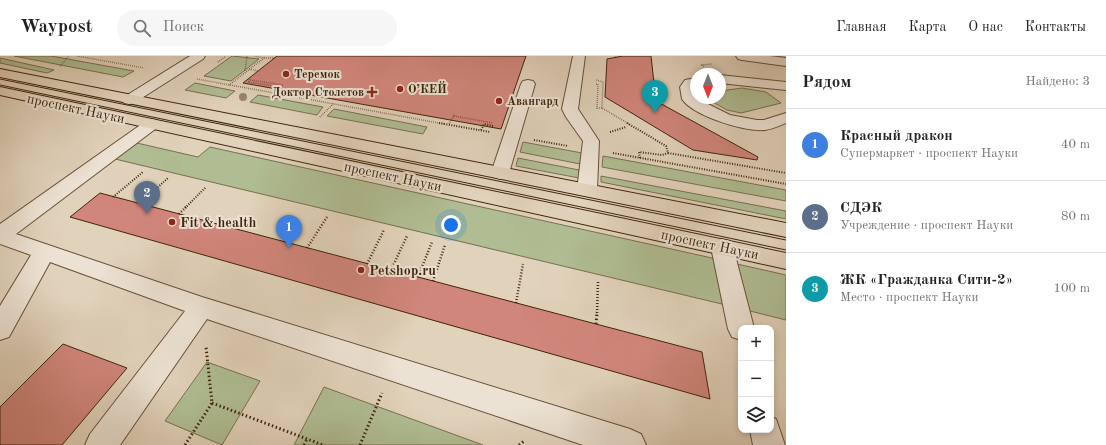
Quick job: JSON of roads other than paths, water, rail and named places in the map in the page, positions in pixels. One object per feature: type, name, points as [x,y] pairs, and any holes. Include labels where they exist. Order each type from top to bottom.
[{"type":"main road","name":"проспект Науки","points":[[0,73],[786,230]]},
{"type":"main road","name":"проспект Науки","points":[[0,91],[786,261]]},
{"type":"street","points":[[130,100],[199,56]]},
{"type":"street","points":[[579,56],[570,109],[572,114],[589,134],[591,141],[587,190]]},
{"type":"street","points":[[742,56],[786,62]]},
{"type":"street","points":[[726,80],[786,86]]},
{"type":"street","points":[[690,83],[687,87],[690,99]]},
{"type":"street","points":[[500,173],[528,84]]},
{"type":"street","points":[[695,104],[725,120],[757,125],[766,125],[786,118]]},
{"type":"street","points":[[0,236],[152,124]]},
{"type":"street","points":[[0,236],[202,306],[630,445]]},
{"type":"street","points":[[722,247],[740,325]]},
{"type":"street","points":[[0,329],[45,251]]},
{"type":"street","points":[[101,445],[202,306]]},
{"type":"street","points":[[766,433],[769,445]]},
{"type":"tram line","points":[[0,79],[786,240]]},
{"type":"tram line","points":[[0,85],[786,250]]},
{"type":"place","name":"Теремок","points":[[286,74]]},
{"type":"place","name":"О’КЕЙ","points":[[400,89]]},
{"type":"place","name":"Доктор Столетов","points":[[372,92]]},
{"type":"place","name":"Авангард","points":[[499,101]]},
{"type":"place","name":"ЖК «Гражданка Сити-2»","points":[[655,113]]},
{"type":"place","name":"СДЭК","points":[[147,214]]},
{"type":"place","name":"Fit & health","points":[[172,222]]},
{"type":"place","name":"Красный дракон","points":[[289,248]]},
{"type":"place","name":"Petshop.ru","points":[[361,270]]}]
